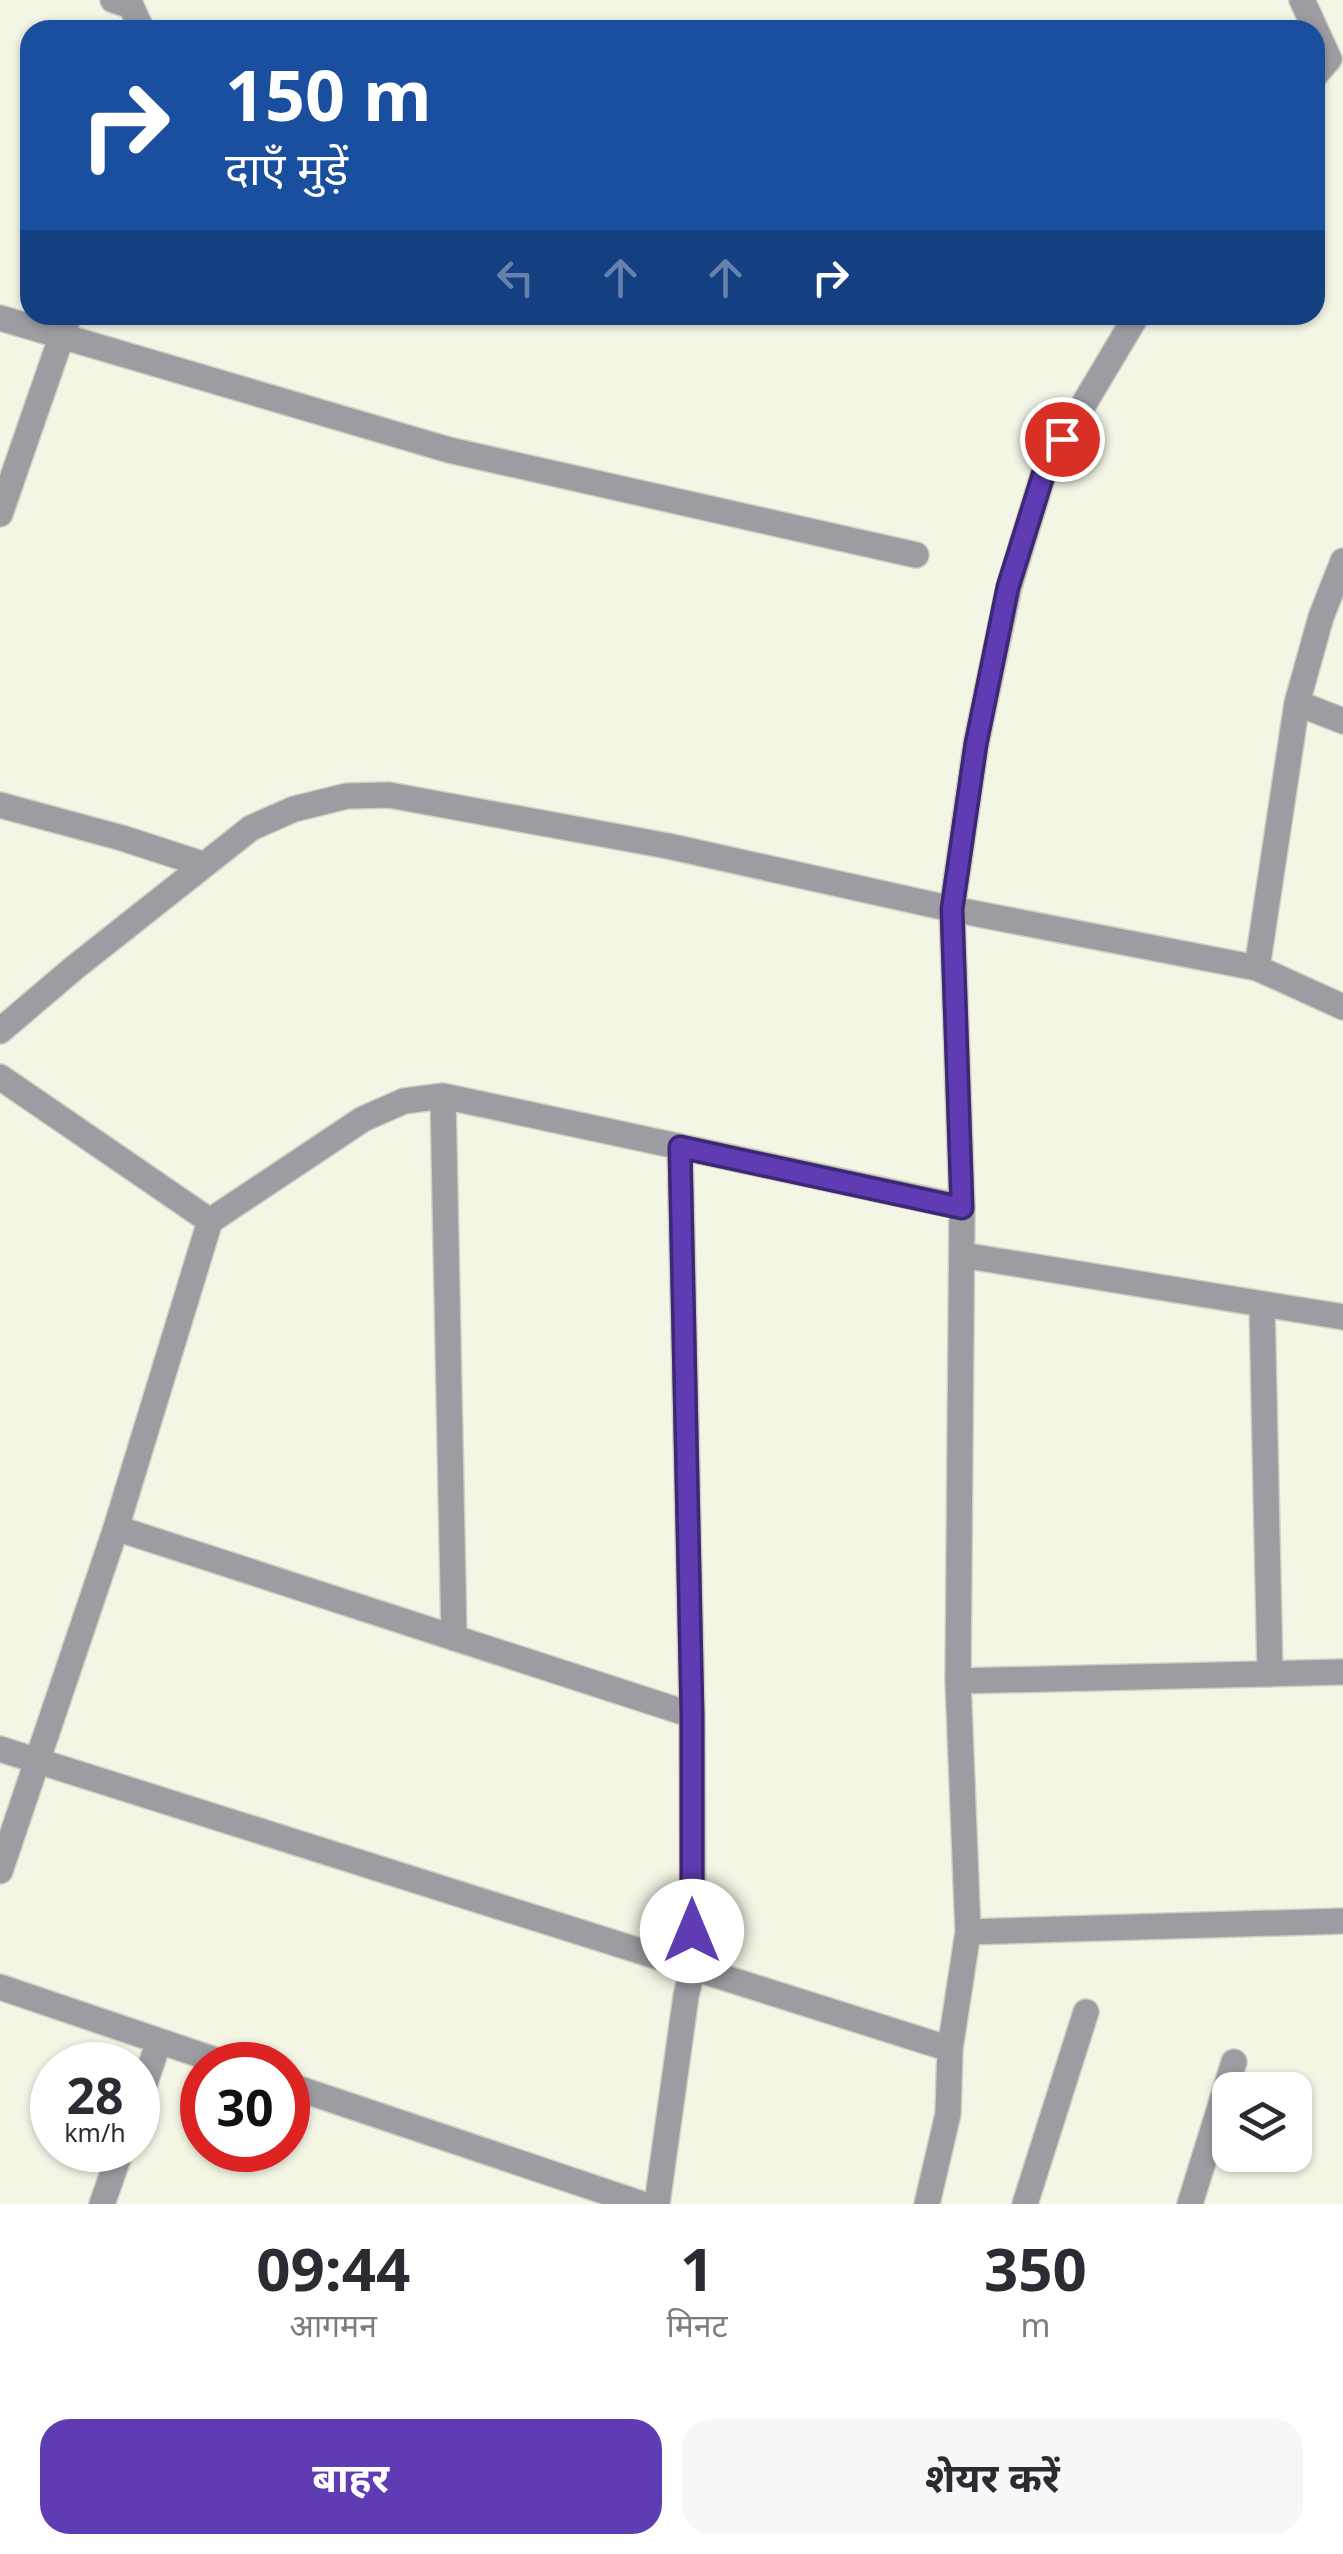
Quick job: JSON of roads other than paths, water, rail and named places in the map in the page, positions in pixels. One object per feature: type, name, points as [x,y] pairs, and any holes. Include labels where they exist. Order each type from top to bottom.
[{"type":"street","points":[[113,0],[131,6],[137,20]]},
{"type":"street","points":[[926,2204],[948,2114],[950,2050],[968,1932],[958,1680],[962,1208],[952,909],[976,744],[1008,587],[1045,469],[1130,325]]},
{"type":"street","points":[[0,514],[66,326],[448,450],[916,555]]},
{"type":"street","points":[[1257,968],[1297,703],[1321,616],[1343,561]]},
{"type":"street","points":[[1297,703],[1343,721]]},
{"type":"street","points":[[0,1031],[251,828],[294,809],[346,796],[389,796],[668,846],[952,909],[1257,968],[1343,1007]]},
{"type":"street","points":[[0,805],[202,864]]},
{"type":"street","points":[[0,1078],[210,1221]]},
{"type":"street","points":[[0,1871],[116,1528],[210,1221],[363,1119],[404,1101],[443,1096],[962,1208]]},
{"type":"street","points":[[443,1096],[454,1638]]},
{"type":"street","points":[[656,2204],[692,1967],[692,1716],[680,1147]]},
{"type":"street","points":[[962,1256],[1343,1317]]},
{"type":"street","points":[[1262,1304],[1270,1674]]},
{"type":"street","points":[[116,1528],[692,1716]]},
{"type":"street","points":[[958,1680],[1343,1672]]},
{"type":"street","points":[[0,1749],[950,2050]]},
{"type":"street","points":[[968,1932],[1343,1921]]},
{"type":"street","points":[[0,1987],[180,2048]]},
{"type":"street","points":[[1025,2204],[1086,2012]]},
{"type":"street","points":[[1190,2204],[1234,2062]]},
{"type":"street","points":[[310,2091],[642,2204]]},
{"type":"street","points":[[102,2204],[113,2172]]}]
